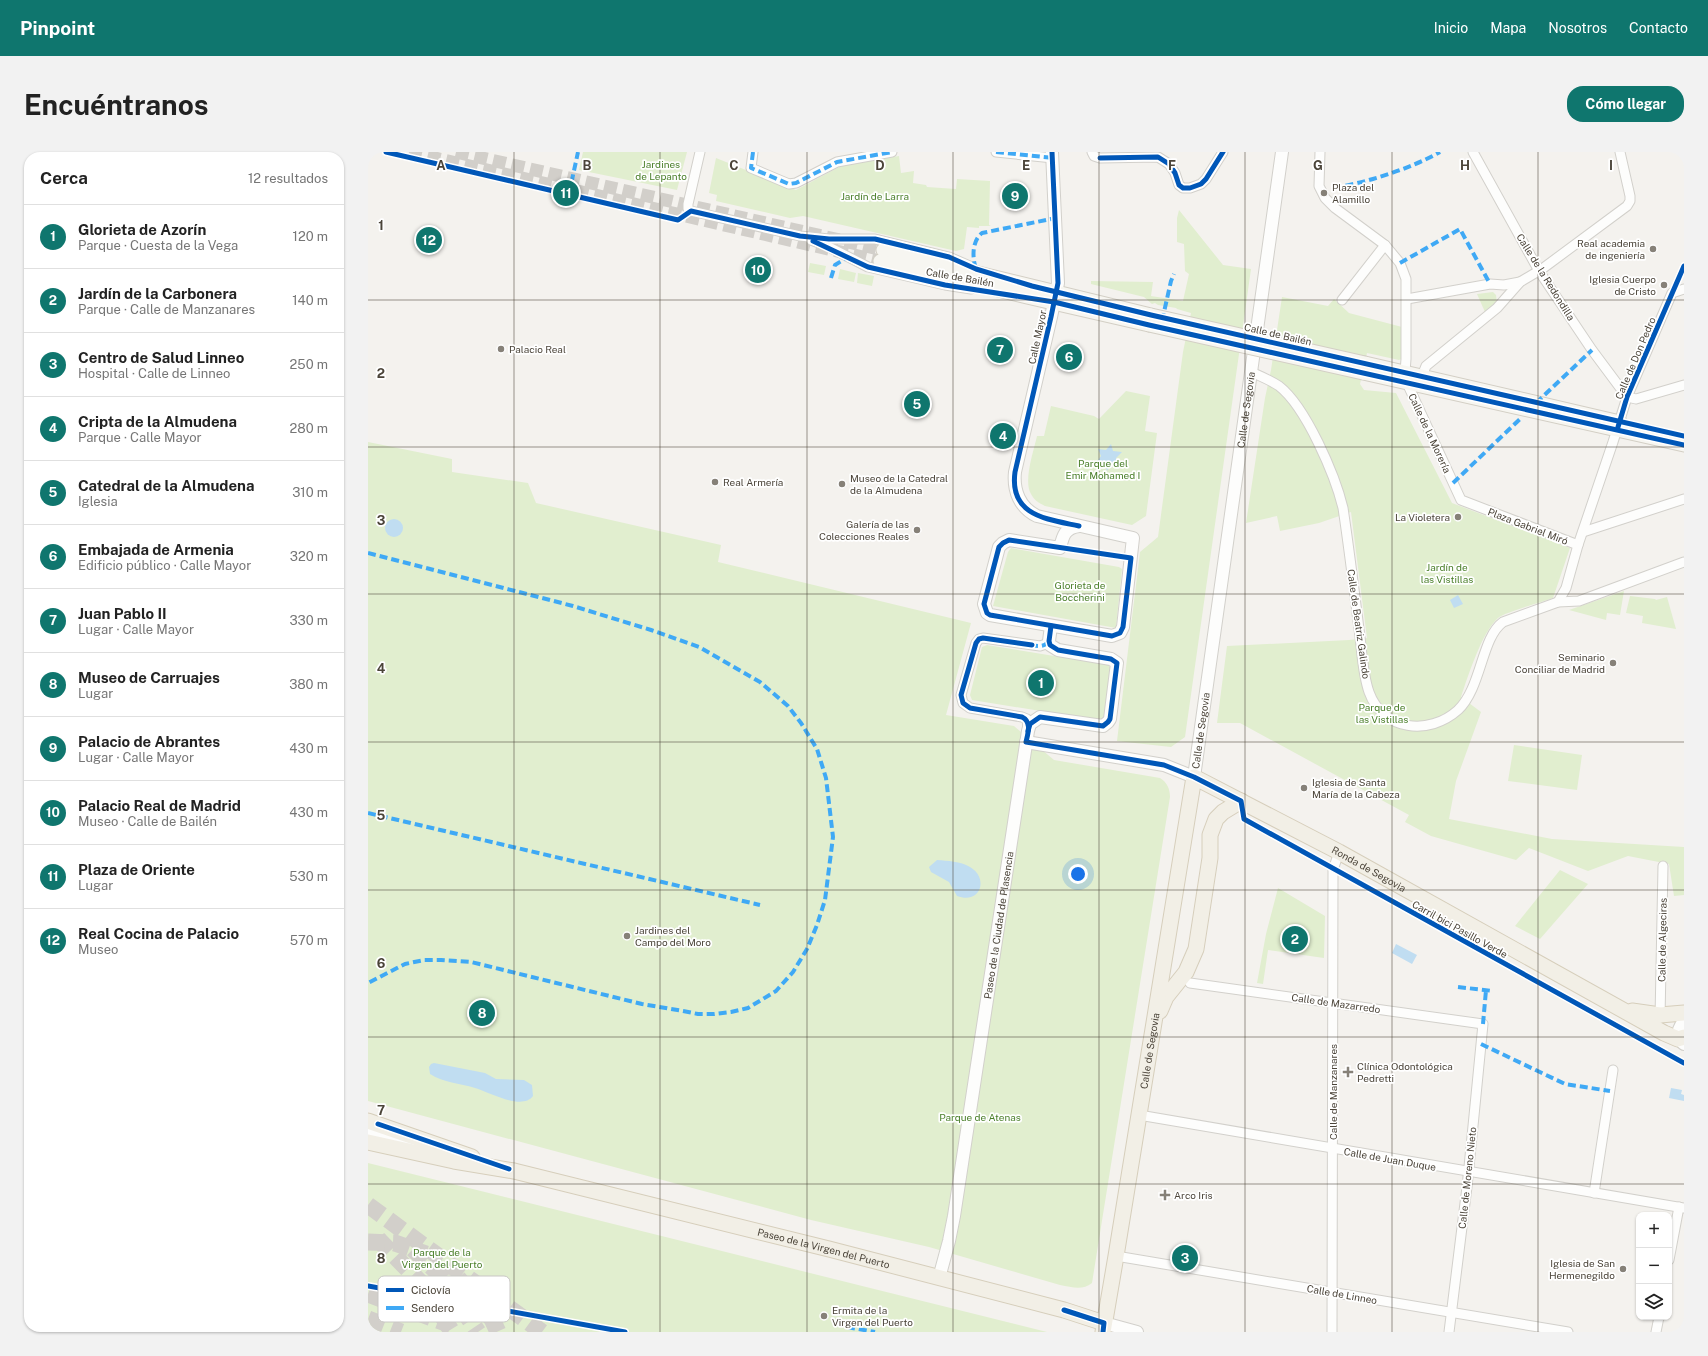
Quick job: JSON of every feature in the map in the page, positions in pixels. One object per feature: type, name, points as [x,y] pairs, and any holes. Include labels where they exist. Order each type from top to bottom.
[{"type":"main road","name":"Calle de Bailén","points":[[882,255],[1150,320],[1618,426],[1684,436]]},
{"type":"main road","name":"Calle de Bailén","points":[[1406,378],[1422,376],[1618,426],[1684,445]]},
{"type":"main road","name":"Ronda de Segovia","points":[[1194,777],[1339,852],[1664,1033],[1683,1040]]},
{"type":"main road","name":"Calle de Segovia","points":[[1103,1328],[1194,777]]},
{"type":"main road","points":[[1152,1029],[1166,997],[1186,972],[1196,949],[1210,858],[1210,835],[1216,819],[1223,812],[1241,801]]},
{"type":"main road","name":"Ronda de Segovia","points":[[1626,1011],[1660,1015],[1684,1014]]},
{"type":"main road","name":"Paseo de la Virgen del Puerto","points":[[368,1121],[509,1169],[829,1249],[1064,1310],[1103,1328]]},
{"type":"main road","name":"Paseo de la Virgen del Puerto","points":[[368,1142],[454,1161],[509,1169]]},
{"type":"street","name":"Calle de Bailén","points":[[700,152],[688,207],[691,211],[800,236],[829,239],[875,239],[949,257],[1030,292]]},
{"type":"street","points":[[753,152],[751,168],[789,184],[796,183],[837,162],[892,152]]},
{"type":"street","points":[[996,152],[1053,155]]},
{"type":"street","points":[[1096,155],[1158,157],[1169,164],[1175,173],[1179,185],[1183,188],[1190,188],[1201,184],[1214,168],[1223,152]]},
{"type":"street","name":"Calle de Segovia","points":[[1194,777],[1282,152]]},
{"type":"street","name":"Calle de la Morería","points":[[1320,152],[1319,186],[1322,193],[1330,204],[1385,245],[1400,263],[1406,278],[1406,378],[1453,483]]},
{"type":"street","name":"Calle de la Redondilla","points":[[1473,152],[1540,271],[1592,350],[1627,397]]},
{"type":"street","points":[[1407,299],[1490,284],[1504,285],[1520,282],[1540,271],[1627,206],[1630,201],[1630,196],[1620,152]]},
{"type":"street","name":"Calle Mayor","points":[[1047,519],[1029,512],[1018,498],[1015,487],[1015,472],[1055,297],[1058,273],[1053,155]]},
{"type":"street","name":"Calle de Bailén","points":[[800,236],[827,246],[868,267],[945,285],[1030,292]]},
{"type":"street","points":[[1342,300],[1385,245]]},
{"type":"street","points":[[1422,376],[1426,366],[1497,308],[1520,282]]},
{"type":"street","name":"Calle de Don Pedro","points":[[1578,545],[1627,397],[1672,294],[1684,289]]},
{"type":"street","name":"Calle de Beatriz Galindo","points":[[1251,372],[1280,387],[1308,424],[1326,458],[1339,491],[1343,508],[1368,691],[1380,711],[1389,718],[1403,725],[1418,727],[1434,725],[1449,718],[1460,708],[1476,681],[1491,637],[1496,628],[1507,620],[1558,602],[1579,601],[1684,562]]},
{"type":"street","points":[[1627,397],[1636,399],[1684,385]]},
{"type":"street","name":"Plaza Gabriel Miró","points":[[1453,483],[1462,500],[1578,545],[1566,588],[1558,602]]},
{"type":"street","points":[[1583,532],[1684,499]]},
{"type":"street","points":[[1047,519],[1079,526],[1133,538],[1122,631],[1116,636],[1051,626],[990,615],[987,613],[984,604],[999,547],[1003,543],[1009,540],[1060,548],[1066,531],[1072,527],[1079,526]]},
{"type":"street","points":[[1047,519],[1060,527],[1063,536]]},
{"type":"street","points":[[1027,736],[1027,719],[970,708],[962,703],[961,695],[976,643],[979,639],[983,638],[1040,646],[1046,644],[1048,641],[1051,626]]},
{"type":"street","points":[[1027,736],[1030,724],[1040,717],[1103,726],[1110,719],[1117,663],[1111,659],[1058,650],[1050,645],[1048,641]]},
{"type":"street","points":[[1027,736],[1164,765],[1194,777]]},
{"type":"street","name":"Paseo de la Ciudad de Plasencia","points":[[940,1278],[954,1216],[992,976],[1027,736]]},
{"type":"street","name":"Calle de Manzanares","points":[[1332,1332],[1333,870],[1339,852]]},
{"type":"street","name":"Calle de Algeciras","points":[[1663,866],[1660,1021],[1664,1033]]},
{"type":"street","name":"Calle de Mazarredo","points":[[1190,983],[1483,1024]]},
{"type":"street","points":[[1683,1040],[1678,1032],[1684,1021]]},
{"type":"street","name":"Calle de Moreno Nieto","points":[[1449,1332],[1468,1172],[1483,1024]]},
{"type":"street","points":[[1594,1193],[1613,1070]]},
{"type":"street","name":"Calle de Juan Duque","points":[[1139,1115],[1681,1208]]},
{"type":"street","name":"Paseo de la Virgen del Puerto","points":[[368,1132],[509,1169]]},
{"type":"street","points":[[1672,1248],[1681,1208]]},
{"type":"street","name":"Calle de Linneo","points":[[1116,1256],[1568,1332]]},
{"type":"street","points":[[1656,1332],[1658,1320]]},
{"type":"street","name":"Paseo de la Virgen del Puerto","points":[[1103,1328],[1137,1332]]},
{"type":"green space","name":"Jardines de Lepanto","points":[[583,152],[687,152],[677,190],[579,170]]},
{"type":"green space","name":"Jardín de Larra","points":[[899,156],[901,173],[914,171],[913,183],[926,185],[927,187],[956,189],[957,179],[990,181],[989,225],[991,226],[979,226],[979,228],[967,227],[964,249],[956,251],[803,216],[790,218],[716,201],[717,195],[709,193],[716,158],[796,190],[841,166]]},
{"type":"green space","points":[[1179,210],[1223,265],[1251,269],[1185,737],[1171,747],[1117,741],[1140,552],[1158,537],[1183,352],[1191,313],[1155,303],[1152,304],[1144,297],[1091,284],[1091,281],[1153,282],[1151,296],[1183,301],[1189,274],[1185,271],[1184,244],[1177,242],[1177,218]]},
{"type":"green space","points":[[810,263],[826,266],[824,275],[808,272]]},
{"type":"green space","points":[[840,269],[856,273],[854,282],[838,279]]},
{"type":"green space","points":[[858,273],[874,276],[872,286],[857,283]]},
{"type":"green space","points":[[1493,292],[1496,295],[1497,303],[1485,312],[1477,294]]},
{"type":"green space","name":"Parque de las Vistillas","points":[[1282,297],[1328,306],[1334,299],[1349,313],[1402,327],[1401,359],[1399,360],[1367,353],[1360,384],[1364,390],[1396,393],[1452,503],[1570,548],[1553,598],[1516,610],[1498,618],[1486,633],[1481,644],[1461,697],[1481,712],[1456,781],[1449,819],[1552,839],[1684,847],[1684,895],[1674,896],[1669,864],[1628,856],[1588,871],[1529,848],[1516,860],[1431,836],[1405,822],[1409,815],[1240,723],[1217,723],[1227,646],[1367,638],[1351,512],[1319,523],[1280,531],[1277,516],[1246,523]]},
{"type":"green space","name":"Parque del Emir Mohamed I","points":[[1126,391],[1150,396],[1145,431],[1157,433],[1146,516],[1132,525],[1045,506],[1037,501],[1032,496],[1029,488],[1029,474],[1037,436],[1044,436],[1051,406],[1094,416],[1099,419]]},
{"type":"green space","name":"Jardines del Campo del Moro","points":[[368,442],[452,459],[452,472],[528,483],[536,503],[721,545],[718,562],[971,623],[946,715],[1014,726],[1054,760],[1160,778],[1165,782],[1169,789],[1170,797],[1092,1283],[1081,1288],[1060,1285],[929,1247],[811,1220],[368,1101]]},
{"type":"green space","name":"Glorieta de Boccherini","points":[[1011,548],[1119,567],[1122,569],[1116,628],[993,606],[1008,552]]},
{"type":"green space","points":[[1624,591],[1620,615],[1607,613],[1606,620],[1569,610]]},
{"type":"green space","points":[[1630,596],[1656,600],[1667,597],[1676,629],[1642,623],[1643,616],[1626,613]]},
{"type":"green space","points":[[987,645],[1109,665],[1111,670],[1105,718],[1102,721],[972,700],[970,695],[982,647]]},
{"type":"green space","points":[[1514,745],[1582,755],[1577,790],[1508,781]]},
{"type":"green space","points":[[1560,870],[1588,884],[1540,939],[1515,926]]},
{"type":"green space","points":[[1278,888],[1325,916],[1324,958],[1268,950],[1263,984],[1257,983],[1266,934]]},
{"type":"green space","name":"Parque de la Virgen del Puerto","points":[[368,1163],[1047,1332],[368,1332]]},
{"type":"water","points":[[1111,444],[1113,451],[1122,452],[1116,458],[1120,466],[1111,464],[1107,471],[1105,463],[1096,463],[1101,456],[1098,449],[1106,450]]},
{"type":"water","points":[[390,519],[398,519],[403,524],[401,535],[398,537],[390,537],[385,532],[385,524]]},
{"type":"water","points":[[1458,595],[1463,604],[1454,608],[1450,600]]},
{"type":"water","points":[[937,860],[962,864],[970,867],[976,872],[981,883],[977,894],[972,897],[965,898],[957,896],[949,882],[931,872],[929,867]]},
{"type":"water","points":[[1396,944],[1417,955],[1412,964],[1392,953]]},
{"type":"water","points":[[434,1063],[485,1073],[496,1079],[524,1080],[532,1085],[533,1096],[528,1100],[521,1102],[514,1101],[435,1077],[430,1074],[429,1067]]},
{"type":"water","points":[[1671,1088],[1682,1090],[1681,1094],[1684,1095],[1684,1101],[1669,1098]]},
{"type":"tunnel","points":[[409,152],[880,261]]},
{"type":"tunnel","points":[[456,152],[883,250]]},
{"type":"tunnel","points":[[368,1205],[465,1276]]},
{"type":"tunnel","points":[[378,1239],[414,1276]]},
{"type":"tunnel","points":[[368,1242],[395,1243],[426,1254]]},
{"type":"tunnel","points":[[413,1249],[440,1276]]},
{"type":"tunnel","points":[[368,1294],[378,1298]]},
{"type":"tunnel","points":[[510,1309],[542,1332]]},
{"type":"tunnel","points":[[368,1319],[401,1332]]},
{"type":"tunnel","points":[[443,1322],[451,1325]]},
{"type":"tunnel","points":[[446,1322],[452,1332]]},
{"type":"tunnel","points":[[471,1322],[478,1332]]},
{"type":"tunnel","points":[[493,1322],[498,1332]]},
{"type":"marked path","points":[[569,194],[578,152]]},
{"type":"marked path","points":[[753,152],[751,168],[789,184],[796,183],[837,162],[892,152]]},
{"type":"marked path","points":[[996,152],[1053,158]]},
{"type":"marked path","points":[[1334,188],[1388,174],[1416,164],[1440,152]]},
{"type":"marked path","points":[[976,269],[974,250],[976,240],[982,233],[1056,218]]},
{"type":"marked path","points":[[1400,263],[1460,229],[1490,284]]},
{"type":"marked path","points":[[831,278],[835,265],[848,257]]},
{"type":"marked path","points":[[1162,321],[1174,274]]},
{"type":"marked path","points":[[1536,403],[1592,350]]},
{"type":"marked path","points":[[1453,483],[1521,418]]},
{"type":"marked path","points":[[368,553],[573,606],[651,630],[699,647],[760,682],[788,706],[801,723],[817,749],[826,778],[833,837],[825,900],[807,949],[793,972],[776,991],[748,1008],[731,1012],[698,1014],[642,1004],[471,962],[441,960],[424,960],[405,964],[368,983]]},
{"type":"marked path","points":[[1030,645],[1043,646],[1049,641]]},
{"type":"marked path","points":[[368,813],[760,905]]},
{"type":"marked path","points":[[1458,987],[1493,991]]},
{"type":"marked path","points":[[1483,1024],[1486,990]]},
{"type":"marked path","points":[[1481,1044],[1565,1084],[1610,1091]]},
{"type":"marked path","points":[[847,1327],[875,1332]]},
{"type":"cycle path","points":[[386,152],[678,220],[691,211],[800,236],[829,239],[875,239],[949,257],[976,269],[1032,286],[1151,315],[1684,436]]},
{"type":"cycle path","points":[[1052,152],[1058,283],[1015,472],[1015,487],[1018,498],[1024,507],[1033,513],[1055,521],[1079,526]]},
{"type":"cycle path","points":[[1100,158],[1158,157],[1169,164],[1175,173],[1179,185],[1183,188],[1190,188],[1201,184],[1206,179],[1223,152]]},
{"type":"cycle path","points":[[813,241],[868,267],[945,285],[1054,302],[1149,325],[1684,445]]},
{"type":"cycle path","points":[[1618,427],[1627,397],[1684,266]]},
{"type":"cycle path","points":[[1009,540],[1131,558],[1123,627],[1120,633],[1112,636],[990,615],[987,613],[984,604],[999,547],[1009,540]]},
{"type":"cycle path","points":[[1028,731],[1030,724],[1040,717],[1103,726],[1110,719],[1117,663],[1111,659],[1058,650],[1050,645],[1049,641],[1051,626]]},
{"type":"cycle path","name":"Carril bici Pasillo Verde","points":[[1032,645],[983,638],[979,639],[976,643],[961,695],[963,703],[970,708],[1022,717],[1028,725],[1026,742],[1164,765],[1194,777],[1241,801],[1244,819],[1684,1063]]},
{"type":"cycle path","points":[[378,1124],[509,1169]]},
{"type":"cycle path","points":[[368,1286],[378,1288]]},
{"type":"cycle path","points":[[1064,1310],[1104,1323],[1103,1332]]},
{"type":"cycle path","points":[[510,1311],[625,1332]]},
{"type":"place","name":"Plaza de Oriente","points":[[566,193]]},
{"type":"place","name":"Plaza del Alamillo","points":[[1324,193]]},
{"type":"place","name":"Palacio de Abrantes","points":[[1015,196]]},
{"type":"place","name":"Real Cocina de Palacio","points":[[429,240]]},
{"type":"place","name":"Real academia de ingeniería","points":[[1653,249]]},
{"type":"place","name":"Palacio Real de Madrid","points":[[758,270]]},
{"type":"place","name":"Iglesia Cuerpo de Cristo","points":[[1664,285]]},
{"type":"place","name":"Palacio Real","points":[[501,349]]},
{"type":"place","name":"Juan Pablo II","points":[[1000,350]]},
{"type":"place","name":"Embajada de Armenia","points":[[1069,357]]},
{"type":"place","name":"Catedral de la Almudena","points":[[917,404]]},
{"type":"place","name":"Cripta de la Almudena","points":[[1003,436]]},
{"type":"place","name":"Real Armería","points":[[715,482]]},
{"type":"place","name":"Museo de la Catedral de la Almudena","points":[[842,484]]},
{"type":"place","name":"La Violetera","points":[[1458,517]]},
{"type":"place","name":"Galería de las Colecciones Reales","points":[[917,530]]},
{"type":"place","name":"Seminario Conciliar de Madrid","points":[[1613,663]]},
{"type":"place","name":"Glorieta de Azorín","points":[[1041,683]]},
{"type":"place","name":"Iglesia de Santa María de la Cabeza","points":[[1304,788]]},
{"type":"place","name":"Jardines del Campo del Moro","points":[[627,936]]},
{"type":"place","name":"Jardín de la Carbonera","points":[[1295,939]]},
{"type":"place","name":"Museo de Carruajes","points":[[482,1013]]},
{"type":"place","name":"Clínica Odontológica Pedretti","points":[[1348,1072]]},
{"type":"place","name":"Arco Iris","points":[[1165,1195]]},
{"type":"place","name":"Centro de Salud Linneo","points":[[1185,1258]]},
{"type":"place","name":"Iglesia de San Hermenegildo","points":[[1623,1269]]},
{"type":"place","name":"Ermita de la Virgen del Puerto","points":[[824,1316]]},
{"type":"park label","name":"Jardín de las Vistillas","points":[[1447,572]]},
{"type":"park label","name":"Parque de Atenas","points":[[980,1117]]}]
